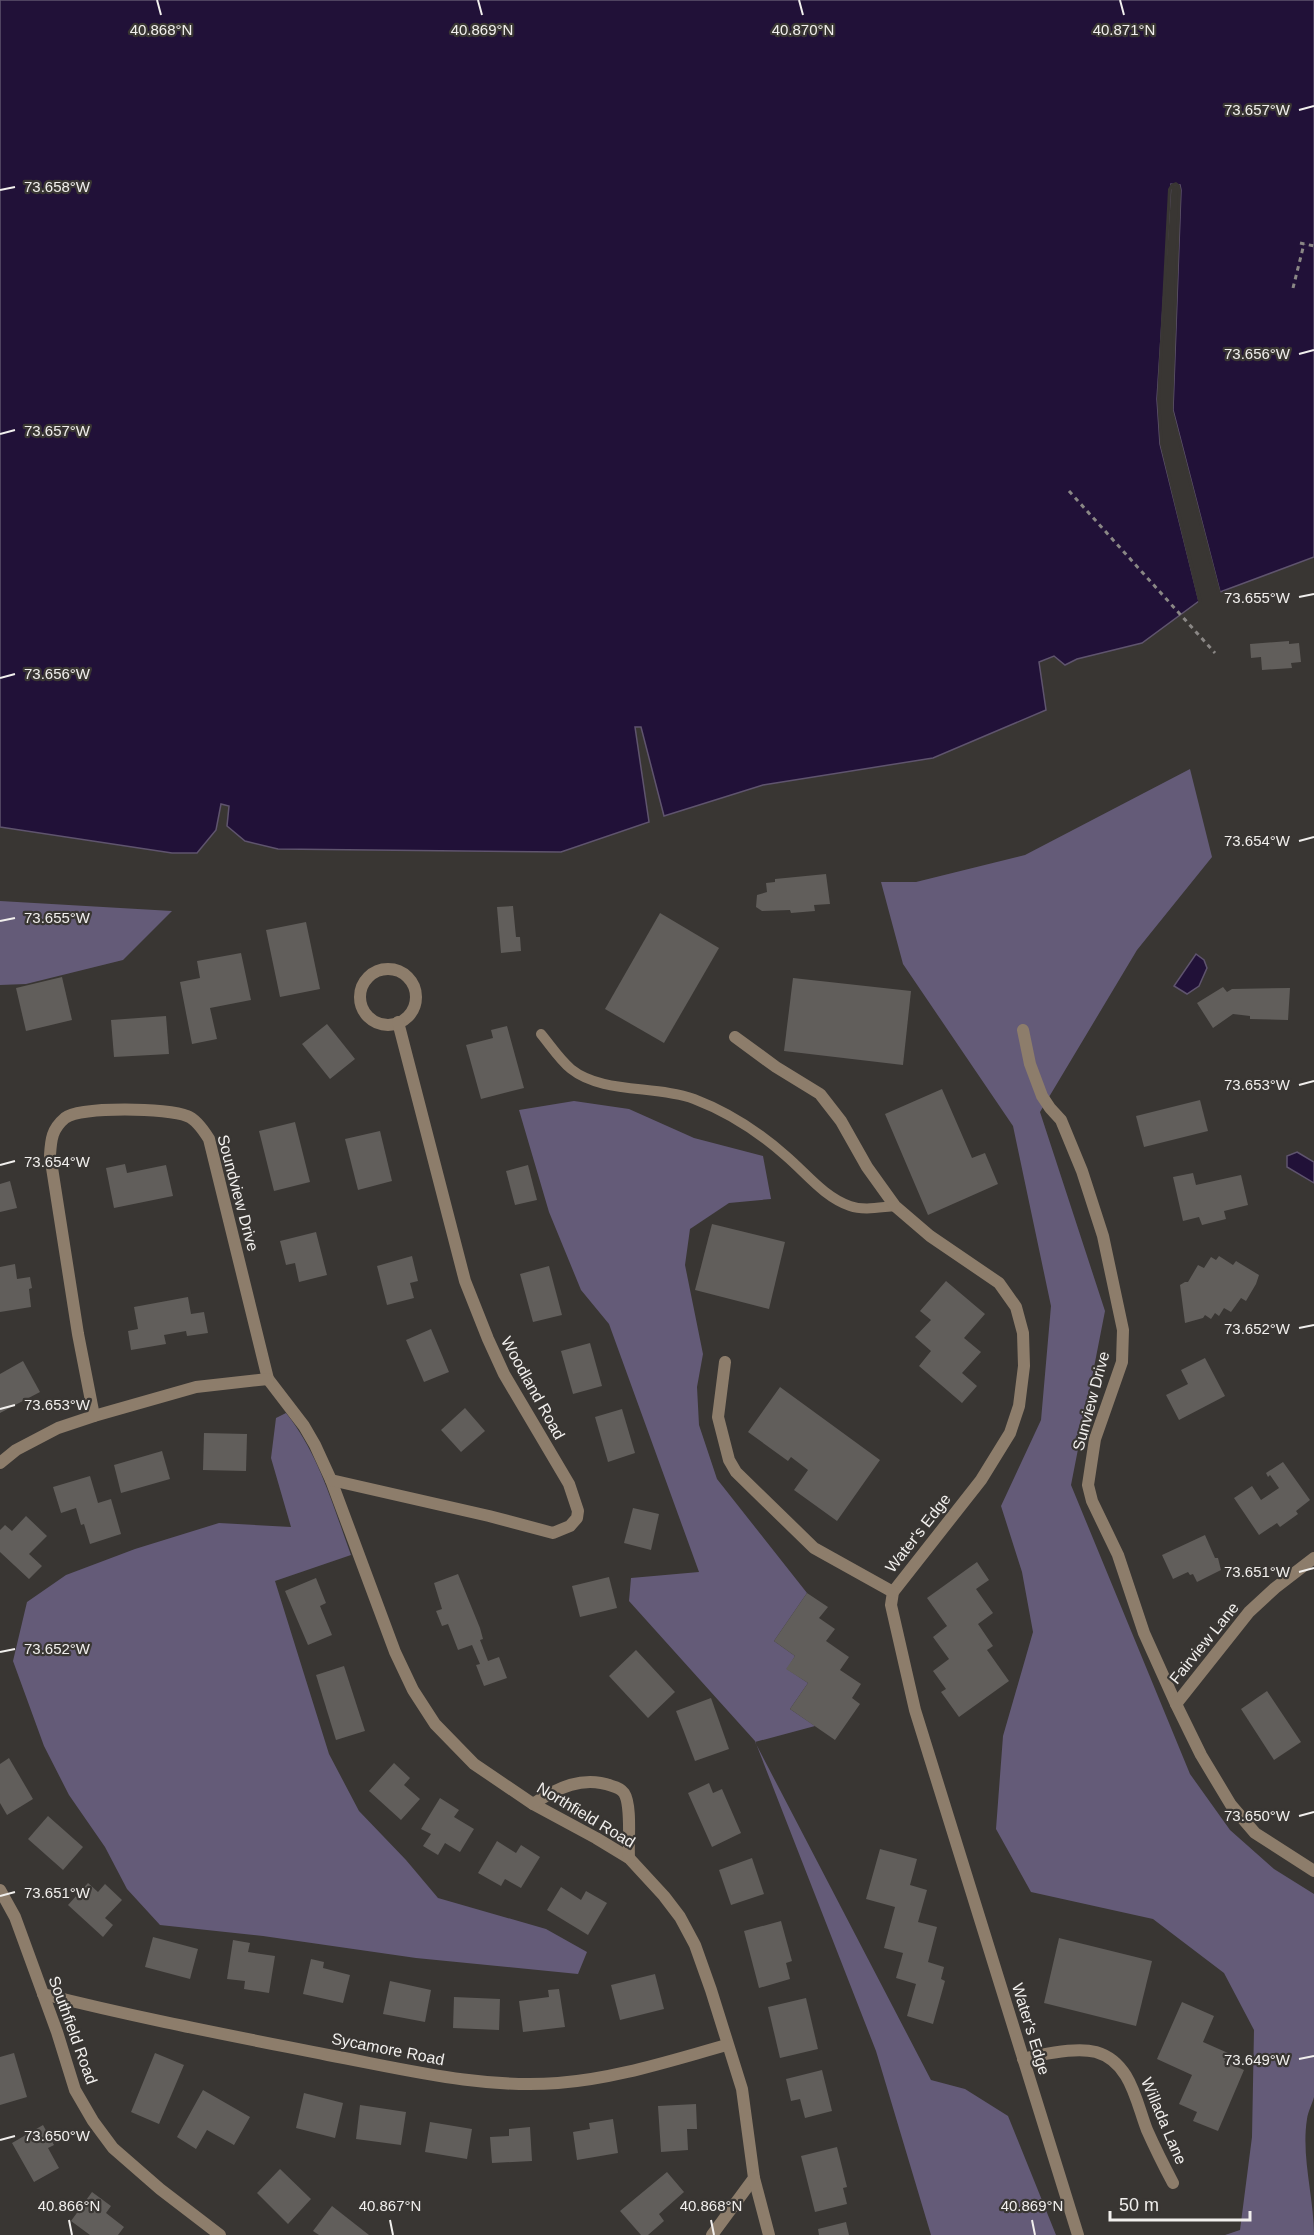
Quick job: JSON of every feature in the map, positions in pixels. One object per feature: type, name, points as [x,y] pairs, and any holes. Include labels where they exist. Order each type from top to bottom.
[{"type":"street","points":[[388,968],[398,970],[412,983],[415,1001],[406,1017],[398,1022],[381,1024],[366,1014],[362,1006],[360,998],[364,981],[379,970],[388,968]]},
{"type":"street","name":"Woodland Road","points":[[331,1480],[554,1533],[570,1526],[577,1518],[578,1511],[569,1484],[504,1374],[465,1281],[398,1022]]},
{"type":"street","name":"Sunview Drive","points":[[1023,1030],[1030,1064],[1042,1096],[1061,1120],[1082,1171],[1103,1236],[1123,1330],[1122,1362],[1095,1439],[1088,1485],[1092,1501],[1118,1555],[1144,1633],[1201,1755],[1231,1805],[1255,1833],[1314,1871]]},
{"type":"street","name":"Water's Edge","points":[[735,1036],[776,1067],[820,1094],[840,1121],[867,1167],[896,1206],[930,1236],[999,1283],[1016,1307],[1023,1333],[1024,1366],[1019,1406],[1010,1433],[981,1480],[893,1592],[892,1620],[915,1710],[1078,2235]]},
{"type":"street","name":"Soundview Drive","points":[[94,1416],[78,1334],[50,1155],[51,1136],[66,1117],[75,1112],[90,1110],[172,1111],[190,1116],[209,1139],[268,1378],[304,1426],[331,1480]]},
{"type":"street","points":[[725,1362],[718,1417],[729,1460],[736,1472],[814,1548],[893,1592]]},
{"type":"street","points":[[0,1463],[16,1450],[58,1428],[94,1416],[196,1387],[268,1378]]},
{"type":"street","name":"Northfield Road","points":[[331,1480],[395,1653],[413,1690],[435,1724],[474,1764],[533,1804],[628,1858],[664,1896],[685,1926],[695,1945],[711,1990],[742,2089],[754,2178],[769,2235]]},
{"type":"street","name":"Fairview Lane","points":[[1176,1704],[1249,1612],[1275,1588],[1314,1558]]},
{"type":"street","points":[[533,1804],[550,1792],[582,1781],[605,1783],[617,1787],[628,1804],[628,1858]]},
{"type":"street","name":"Southfield Road","points":[[0,1890],[15,1917],[75,2090],[93,2121],[113,2148],[159,2189],[220,2235]]},
{"type":"street","name":"Sycamore Road","points":[[43,1994],[134,2017],[448,2078],[520,2084],[602,2078],[727,2045]]},
{"type":"street","name":"Willada Lane","points":[[1023,2059],[1055,2052],[1096,2052],[1110,2059],[1125,2072],[1139,2101],[1146,2127],[1173,2183]]},
{"type":"street","points":[[712,2235],[754,2178]]},
{"type":"lane","points":[[541,1034],[572,1069],[593,1081],[678,1094],[716,1108],[734,1118],[778,1149],[825,1193],[837,1200],[863,1208],[896,1206]]},
{"type":"path","points":[[1293,288],[1302,243],[1314,246]]},
{"type":"path","points":[[1069,490],[1215,653]]},
{"type":"shaded area","points":[[0,0],[1314,0],[1314,557],[1220,592],[1173,410],[1181,190],[1180,185],[1171,184],[1157,399],[1160,444],[1199,601],[1142,643],[1077,659],[1065,665],[1054,656],[1039,662],[1046,710],[933,758],[763,785],[664,816],[641,727],[635,727],[649,822],[561,852],[278,849],[245,841],[227,826],[229,806],[221,804],[216,830],[197,853],[172,853],[0,827]]},
{"type":"shaded area","points":[[1190,769],[1212,857],[1137,950],[1040,1112],[1105,1311],[1071,1485],[1190,1774],[1230,1830],[1274,1869],[1314,1894],[1314,2097],[1307,2119],[1306,2148],[1314,2235],[1225,2235],[1240,2230],[1252,2137],[1254,2030],[1224,1973],[1153,1919],[1031,1892],[996,1829],[1003,1736],[1033,1632],[1022,1572],[1001,1506],[1041,1420],[1051,1306],[1013,1126],[903,964],[881,882],[916,882],[1025,855]]},
{"type":"shaded area","points":[[0,901],[172,911],[123,960],[26,984],[0,985]]},
{"type":"shaded area","points":[[1196,954],[1204,960],[1207,968],[1199,986],[1187,994],[1174,986]]},
{"type":"shaded area","points":[[574,1101],[629,1109],[694,1138],[763,1156],[771,1199],[729,1203],[690,1229],[685,1265],[703,1354],[697,1387],[699,1425],[717,1479],[807,1593],[774,1641],[795,1656],[787,1669],[808,1683],[790,1709],[815,1726],[755,1742],[629,1601],[631,1578],[699,1572],[609,1324],[581,1290],[549,1212],[519,1110]]},
{"type":"shaded area","points":[[1297,1152],[1314,1162],[1314,1183],[1287,1167],[1287,1156]]},
{"type":"shaded area","points":[[286,1413],[298,1429],[316,1463],[351,1555],[275,1581],[329,1754],[359,1811],[406,1860],[438,1898],[546,1929],[587,1952],[578,1974],[416,1958],[263,1936],[160,1925],[127,1889],[105,1847],[69,1795],[44,1746],[13,1661],[27,1602],[66,1575],[135,1549],[219,1523],[291,1527],[271,1458],[276,1418]]},
{"type":"shaded area","points":[[757,1745],[931,2080],[965,2089],[1008,2116],[1056,2235],[931,2235],[876,2051]]},
{"type":"pier","points":[[1176,182],[1180,185],[1181,190],[1173,410],[1221,594],[1217,592],[1170,410],[1178,190],[1175,185],[1171,190],[1160,399],[1163,444],[1202,601],[1199,605],[1160,444],[1157,399],[1168,189]]},
{"type":"building","points":[[1289,641],[1289,644],[1299,643],[1301,662],[1291,663],[1292,668],[1262,670],[1261,657],[1251,658],[1250,644]]},
{"type":"building","points":[[826,874],[830,904],[814,905],[815,911],[791,913],[790,910],[762,911],[756,907],[757,895],[767,892],[766,883],[775,882],[775,879]]},
{"type":"building","points":[[513,906],[516,937],[520,937],[521,951],[501,953],[497,907]]},
{"type":"building","points":[[660,913],[719,948],[664,1043],[605,1009]]},
{"type":"building","points":[[306,922],[320,989],[280,997],[266,930]]},
{"type":"building","points":[[241,953],[251,1000],[210,1008],[217,1039],[192,1044],[180,982],[200,978],[197,961]]},
{"type":"building","points":[[62,977],[72,1020],[26,1031],[16,988]]},
{"type":"building","points":[[793,978],[911,991],[903,1065],[784,1051]]},
{"type":"building","points":[[1223,987],[1227,992],[1232,989],[1290,988],[1288,1020],[1250,1019],[1250,1016],[1233,1014],[1213,1028],[1197,1003]]},
{"type":"building","points":[[166,1016],[169,1054],[114,1057],[111,1020]]},
{"type":"building","points":[[327,1024],[355,1059],[330,1079],[302,1044]]},
{"type":"building","points":[[507,1026],[524,1088],[481,1099],[466,1045],[493,1038],[491,1030]]},
{"type":"building","points":[[942,1089],[972,1158],[985,1153],[998,1184],[928,1215],[885,1114]]},
{"type":"building","points":[[1200,1100],[1208,1131],[1144,1147],[1136,1116]]},
{"type":"building","points":[[295,1122],[310,1182],[274,1191],[259,1131]]},
{"type":"building","points":[[380,1131],[392,1181],[358,1190],[345,1139]]},
{"type":"building","points":[[125,1164],[127,1173],[166,1165],[173,1196],[114,1208],[106,1168]]},
{"type":"building","points":[[528,1165],[537,1200],[515,1205],[506,1171]]},
{"type":"building","points":[[1193,1173],[1196,1185],[1241,1175],[1248,1205],[1224,1211],[1226,1219],[1202,1225],[1199,1217],[1183,1221],[1173,1177]]},
{"type":"building","points":[[10,1181],[17,1208],[0,1212],[0,1184]]},
{"type":"building","points":[[712,1224],[785,1242],[769,1309],[695,1290]]},
{"type":"building","points":[[316,1232],[327,1275],[299,1282],[295,1263],[286,1265],[280,1241]]},
{"type":"building","points":[[412,1256],[418,1281],[410,1283],[414,1298],[387,1305],[377,1266]]},
{"type":"building","points":[[1219,1256],[1233,1265],[1236,1261],[1259,1275],[1256,1284],[1246,1301],[1241,1298],[1231,1312],[1224,1308],[1219,1316],[1215,1313],[1211,1319],[1205,1315],[1203,1318],[1185,1323],[1180,1285],[1188,1282],[1198,1265],[1204,1268],[1211,1257],[1216,1260]]},
{"type":"building","points":[[15,1264],[17,1279],[30,1277],[31,1307],[0,1312],[0,1267]]},
{"type":"building","points":[[549,1266],[562,1315],[533,1322],[520,1274]]},
{"type":"building","points":[[946,1281],[985,1314],[964,1338],[981,1352],[962,1373],[977,1386],[962,1403],[919,1366],[931,1351],[915,1337],[931,1320],[920,1311]]},
{"type":"building","points":[[188,1297],[191,1314],[204,1312],[208,1333],[187,1336],[186,1331],[164,1335],[166,1344],[131,1350],[128,1331],[138,1329],[134,1307]]},
{"type":"building","points":[[431,1329],[449,1372],[424,1382],[406,1340]]},
{"type":"building","points":[[590,1343],[602,1386],[573,1394],[561,1351]]},
{"type":"building","points":[[1205,1358],[1225,1396],[1179,1420],[1166,1395],[1188,1384],[1181,1370]]},
{"type":"building","points":[[23,1361],[40,1392],[0,1413],[0,1374]]},
{"type":"building","points":[[780,1387],[880,1460],[837,1521],[794,1490],[808,1470],[791,1457],[788,1461],[748,1432]]},
{"type":"building","points":[[465,1408],[485,1431],[461,1452],[441,1430]]},
{"type":"building","points":[[622,1409],[635,1453],[608,1462],[595,1417]]},
{"type":"building","points":[[204,1433],[247,1434],[246,1471],[203,1470]]},
{"type":"building","points":[[162,1451],[170,1479],[121,1493],[114,1465]]},
{"type":"building","points":[[1283,1462],[1310,1500],[1296,1511],[1298,1514],[1280,1527],[1277,1523],[1259,1535],[1234,1498],[1252,1486],[1261,1500],[1279,1488],[1266,1473]]},
{"type":"building","points":[[90,1476],[98,1503],[111,1499],[121,1534],[90,1544],[76,1508],[61,1513],[53,1487]]},
{"type":"building","points":[[633,1508],[659,1514],[651,1550],[624,1543]]},
{"type":"building","points":[[26,1516],[47,1536],[29,1554],[42,1566],[29,1579],[0,1552],[0,1530],[5,1525],[12,1531]]},
{"type":"building","points":[[1205,1535],[1215,1558],[1218,1558],[1221,1570],[1197,1582],[1193,1574],[1190,1575],[1188,1572],[1173,1579],[1162,1555]]},
{"type":"building","points":[[977,1562],[989,1580],[976,1589],[993,1613],[978,1624],[993,1646],[987,1650],[1009,1681],[959,1717],[941,1692],[946,1689],[933,1671],[949,1659],[933,1637],[947,1626],[927,1598]]},
{"type":"building","points":[[458,1574],[480,1628],[483,1639],[480,1640],[488,1661],[499,1657],[507,1678],[484,1686],[476,1665],[480,1664],[472,1645],[458,1650],[448,1624],[442,1626],[436,1611],[442,1609],[434,1583]]},
{"type":"building","points":[[609,1577],[617,1608],[580,1617],[572,1586]]},
{"type":"building","points":[[316,1578],[326,1603],[320,1606],[332,1635],[308,1645],[285,1591]]},
{"type":"building","points":[[807,1593],[828,1607],[819,1618],[835,1629],[826,1641],[849,1657],[840,1670],[861,1684],[852,1698],[860,1704],[835,1740],[790,1709],[808,1683],[786,1669],[795,1656],[774,1641]]},
{"type":"building","points":[[636,1650],[675,1692],[648,1718],[609,1676]]},
{"type":"building","points":[[344,1666],[365,1731],[336,1740],[316,1675]]},
{"type":"building","points":[[1267,1691],[1301,1742],[1274,1760],[1241,1709]]},
{"type":"building","points":[[711,1698],[729,1749],[695,1761],[676,1711]]},
{"type":"building","points":[[9,1758],[33,1799],[7,1815],[0,1803],[0,1764]]},
{"type":"building","points":[[394,1763],[410,1778],[404,1785],[420,1799],[401,1820],[369,1791]]},
{"type":"building","points":[[709,1783],[713,1793],[722,1789],[741,1833],[712,1847],[688,1793]]},
{"type":"building","points":[[440,1798],[459,1810],[454,1817],[474,1829],[460,1852],[445,1843],[438,1855],[423,1846],[431,1834],[421,1829]]},
{"type":"building","points":[[48,1816],[83,1847],[63,1870],[28,1839]]},
{"type":"building","points":[[497,1841],[516,1853],[521,1845],[540,1857],[521,1888],[505,1879],[501,1886],[478,1873]]},
{"type":"building","points":[[880,1849],[917,1859],[910,1885],[927,1890],[918,1922],[937,1927],[928,1962],[944,1967],[941,1979],[945,1981],[933,2024],[907,2016],[916,1984],[896,1978],[903,1953],[884,1948],[895,1907],[866,1899]]},
{"type":"building","points":[[752,1858],[764,1894],[731,1905],[719,1870]]},
{"type":"building","points":[[88,1883],[98,1892],[105,1884],[122,1900],[105,1918],[113,1925],[103,1937],[68,1905]]},
{"type":"building","points":[[561,1887],[581,1900],[586,1891],[607,1903],[588,1935],[547,1910]]},
{"type":"building","points":[[781,1921],[792,1961],[786,1963],[790,1979],[759,1988],[744,1931]]},
{"type":"building","points":[[153,1937],[198,1949],[190,1979],[145,1967]]},
{"type":"building","points":[[1059,1938],[1152,1961],[1136,2026],[1044,2003]]},
{"type":"building","points":[[233,1940],[250,1943],[248,1952],[275,1956],[269,1993],[244,1989],[245,1981],[227,1979]]},
{"type":"building","points":[[311,1959],[324,1962],[323,1968],[350,1975],[343,2003],[303,1994]]},
{"type":"building","points":[[655,1974],[664,2009],[620,2020],[611,1985]]},
{"type":"building","points":[[390,1981],[431,1990],[425,2022],[383,2014]]},
{"type":"building","points":[[559,1989],[565,2027],[523,2032],[519,2001],[549,1997],[548,1990]]},
{"type":"building","points":[[454,1997],[500,1999],[499,2030],[453,2028]]},
{"type":"building","points":[[806,1998],[818,2049],[780,2058],[768,2007]]},
{"type":"building","points":[[1182,2002],[1214,2016],[1203,2042],[1228,2053],[1224,2061],[1244,2070],[1218,2131],[1193,2121],[1197,2112],[1179,2104],[1192,2075],[1157,2059]]},
{"type":"building","points":[[14,2053],[27,2097],[0,2105],[0,2057]]},
{"type":"building","points":[[155,2053],[184,2065],[159,2124],[131,2112]]},
{"type":"building","points":[[822,2070],[832,2111],[805,2118],[800,2099],[791,2101],[786,2079]]},
{"type":"building","points":[[203,2090],[250,2117],[234,2145],[207,2130],[196,2149],[177,2137]]},
{"type":"building","points":[[304,2093],[343,2103],[335,2138],[296,2128]]},
{"type":"building","points":[[696,2104],[697,2129],[687,2129],[688,2150],[661,2152],[658,2106]]},
{"type":"building","points":[[360,2105],[406,2112],[401,2145],[356,2139]]},
{"type":"building","points":[[613,2119],[618,2153],[577,2160],[573,2132],[590,2129],[589,2123]]},
{"type":"building","points":[[430,2122],[472,2129],[467,2159],[425,2152]]},
{"type":"building","points":[[43,2125],[54,2145],[48,2148],[59,2168],[34,2182],[12,2143]]},
{"type":"building","points":[[530,2127],[532,2161],[492,2163],[490,2137],[509,2136],[509,2129]]},
{"type":"building","points":[[837,2147],[847,2187],[843,2188],[847,2204],[815,2212],[801,2156]]},
{"type":"building","points":[[280,2169],[311,2199],[288,2224],[257,2193]]},
{"type":"building","points":[[667,2172],[684,2192],[659,2214],[664,2221],[648,2235],[641,2235],[620,2211]]},
{"type":"building","points":[[92,2192],[111,2206],[106,2213],[124,2227],[118,2235],[90,2235],[71,2221]]},
{"type":"building","points":[[332,2206],[369,2235],[319,2235],[313,2231]]},
{"type":"building","points":[[846,2222],[849,2235],[819,2235],[818,2229]]}]
